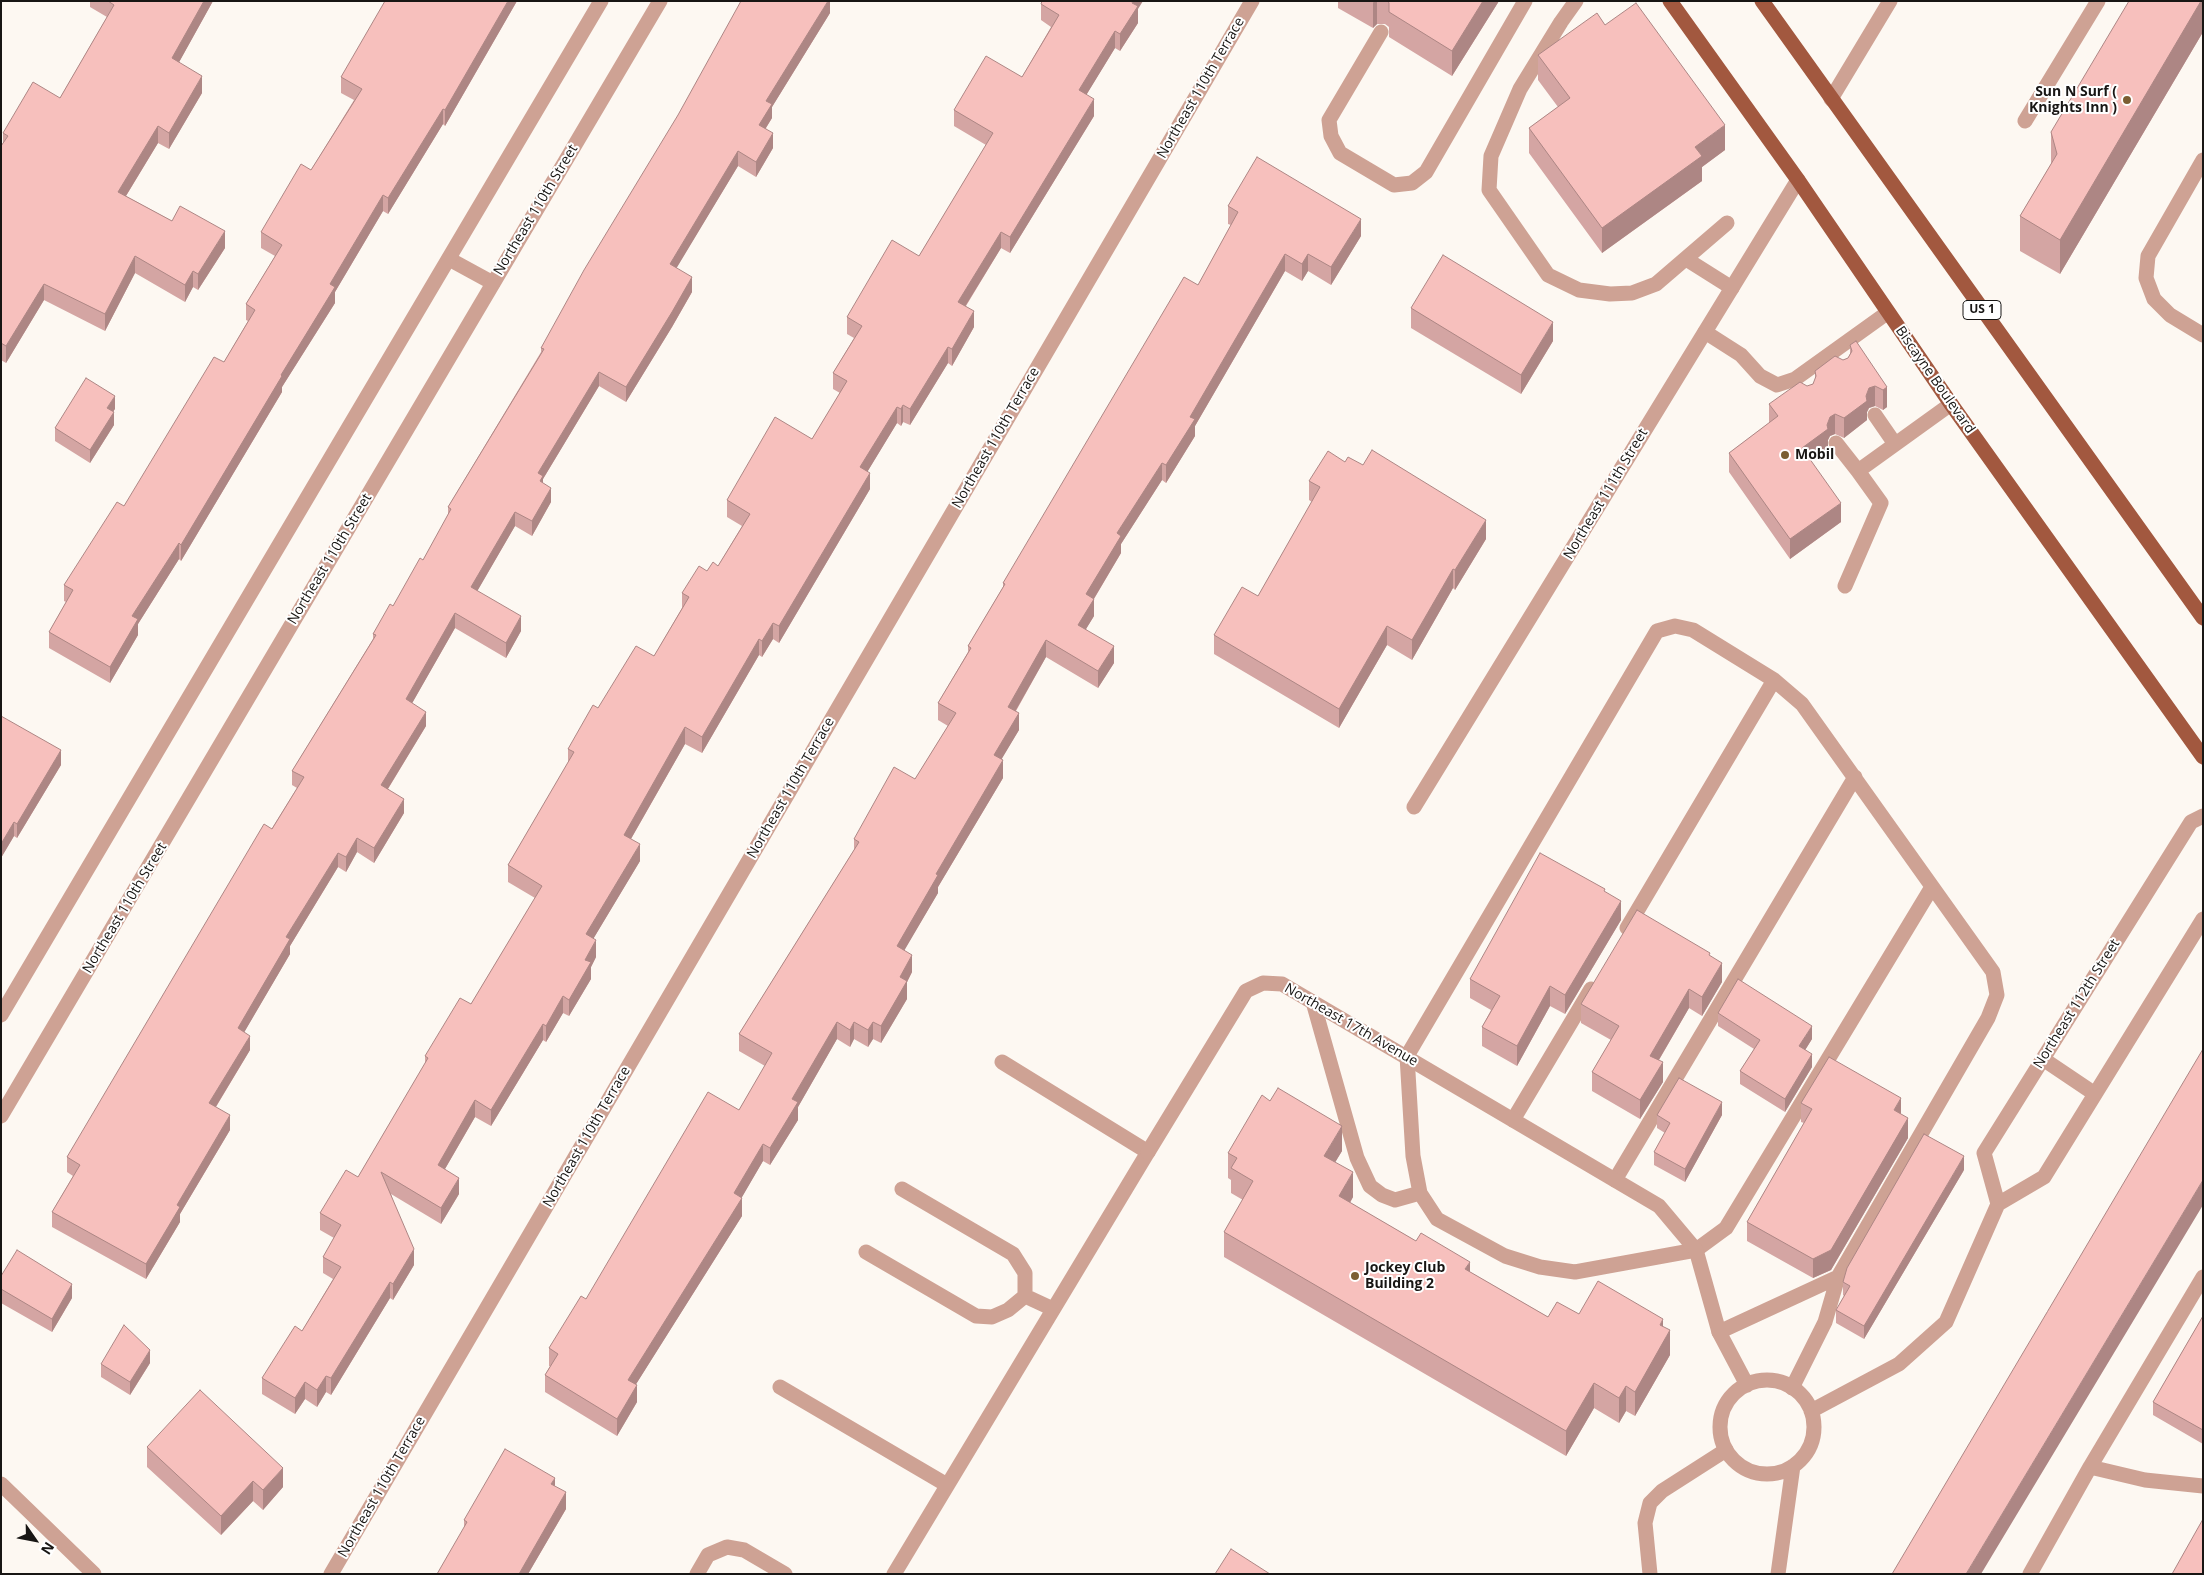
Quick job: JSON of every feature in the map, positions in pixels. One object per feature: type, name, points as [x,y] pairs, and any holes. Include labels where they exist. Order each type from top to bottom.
[{"type":"main road","name":"Biscayne Boulevard","points":[[1670,1],[1798,180],[1887,313],[1951,404],[2203,757]]},
{"type":"main road","name":"US 1","points":[[1762,1],[1830,99],[2203,618]]},
{"type":"street","points":[[1,1015],[601,1]]},
{"type":"street","name":"Northeast 110th Street","points":[[1,1116],[660,1]]},
{"type":"street","name":"Northeast 110th Terrace","points":[[331,1574],[1252,1]]},
{"type":"street","points":[[1381,32],[1329,120],[1331,136],[1340,153],[1394,185],[1412,183],[1426,172],[1525,1]]},
{"type":"street","points":[[1576,1],[1560,22],[1520,89],[1491,156],[1489,190],[1548,275],[1579,290],[1610,294],[1632,293],[1656,284],[1727,223]]},
{"type":"street","points":[[1830,99],[1890,1]]},
{"type":"street","points":[[2025,121],[2098,1]]},
{"type":"street","points":[[2203,160],[2148,256],[2146,278],[2154,299],[2170,315],[2203,334]]},
{"type":"street","name":"Northeast 111th Street","points":[[1414,807],[1798,180]]},
{"type":"street","points":[[449,259],[493,283]]},
{"type":"street","points":[[1686,259],[1732,288]]},
{"type":"street","points":[[1705,332],[1741,356],[1760,376],[1777,385],[1799,385],[1836,358],[1887,313]]},
{"type":"street","points":[[1858,471],[1951,404]]},
{"type":"street","points":[[1874,415],[1895,444]]},
{"type":"street","points":[[1836,443],[1881,503],[1845,586]]},
{"type":"street","points":[[1792,1388],[1825,1322],[1838,1277],[1988,1018],[1997,995],[1993,972],[1802,704],[1774,680],[1693,630],[1675,626],[1657,632],[1407,1056],[1413,1156],[1420,1193],[1438,1219],[1505,1256],[1540,1268],[1575,1272],[1696,1250],[1726,1228],[1932,887]]},
{"type":"street","points":[[1619,942],[1774,680]]},
{"type":"street","points":[[1614,1180],[1854,777]]},
{"type":"street","name":"Northeast 112th Street","points":[[1998,1204],[1984,1153],[2191,822],[2203,816]]},
{"type":"street","points":[[1811,1411],[1899,1364],[1946,1322],[1998,1204],[2044,1177],[2203,919]]},
{"type":"street","points":[[1513,1120],[1598,976]]},
{"type":"street","name":"Northeast 17th Avenue","points":[[894,1574],[1246,991],[1263,983],[1282,984],[1659,1206],[1696,1250]]},
{"type":"street","points":[[1313,1002],[1357,1158],[1370,1186],[1382,1195],[1395,1200],[1420,1193]]},
{"type":"street","points":[[2043,1059],[2095,1094]]},
{"type":"street","points":[[1002,1062],[1148,1152]]},
{"type":"street","points":[[902,1189],[1013,1254],[1024,1273],[1026,1296]]},
{"type":"street","points":[[1696,1250],[1719,1332],[1747,1385]]},
{"type":"street","points":[[866,1252],[976,1316],[992,1317],[1008,1310],[1026,1296]]},
{"type":"street","points":[[1719,1332],[1838,1277]]},
{"type":"street","points":[[2030,1574],[2090,1467],[2203,1277]]},
{"type":"street","points":[[1026,1296],[1053,1309]]},
{"type":"street","points":[[1762,1380],[1778,1382],[1792,1388],[1804,1398],[1811,1411],[1814,1426],[1811,1442],[1804,1455],[1793,1466],[1780,1472],[1764,1474],[1749,1471],[1736,1462],[1726,1450],[1721,1436],[1720,1420],[1725,1406],[1734,1394],[1747,1385],[1762,1380]]},
{"type":"street","points":[[780,1387],[947,1485]]},
{"type":"street","points":[[1650,1574],[1645,1523],[1650,1503],[1662,1491],[1726,1450]]},
{"type":"street","points":[[1778,1574],[1793,1466]]},
{"type":"street","points":[[2090,1467],[2145,1480],[2203,1486]]},
{"type":"street","points":[[1,1484],[94,1574]]},
{"type":"street","points":[[697,1574],[708,1555],[727,1547],[744,1550],[785,1574]]},
{"type":"building","points":[[108,1],[204,1],[172,58],[202,76],[169,133],[158,126],[118,192],[172,221],[180,206],[225,231],[198,274],[193,271],[185,285],[135,256],[105,314],[44,284],[6,346],[1,343],[1,146],[8,136],[3,133],[33,82],[60,98],[114,5]]},
{"type":"building","points":[[385,1],[508,1],[445,110],[443,109],[388,198],[383,195],[330,284],[335,287],[282,376],[181,545],[179,543],[132,616],[138,619],[110,667],[49,632],[73,590],[64,585],[117,502],[124,506],[214,357],[224,362],[255,310],[246,304],[282,245],[261,232],[301,164],[311,170],[362,89],[341,77]]},
{"type":"building","points":[[741,1],[828,1],[766,101],[772,104],[759,125],[773,133],[756,162],[738,151],[670,264],[692,277],[672,312],[626,387],[599,372],[538,473],[543,476],[540,481],[551,488],[532,521],[515,512],[471,587],[521,616],[506,643],[455,613],[406,699],[426,712],[381,785],[404,799],[374,848],[357,838],[346,857],[338,853],[286,937],[290,939],[238,1028],[250,1036],[209,1103],[230,1115],[177,1205],[180,1207],[146,1264],[52,1212],[80,1165],[67,1157],[264,824],[272,829],[304,777],[292,771],[376,635],[373,634],[390,604],[393,606],[420,558],[423,560],[451,509],[448,507],[544,349],[541,348],[584,270],[678,115]]},
{"type":"building","points":[[1042,1],[1133,1],[1132,3],[1138,6],[1120,34],[1115,31],[1079,90],[1094,99],[1010,237],[1001,232],[958,302],[974,311],[952,349],[948,347],[910,409],[903,405],[901,409],[897,407],[860,467],[870,473],[779,626],[773,623],[762,641],[759,639],[702,737],[685,727],[624,835],[640,844],[586,934],[596,940],[585,960],[591,962],[569,1000],[563,996],[546,1026],[543,1024],[491,1110],[475,1100],[438,1165],[459,1178],[441,1208],[381,1172],[414,1249],[393,1284],[390,1282],[331,1378],[326,1376],[317,1390],[305,1382],[295,1398],[262,1378],[295,1326],[302,1331],[341,1267],[323,1257],[341,1225],[320,1213],[346,1170],[358,1177],[428,1058],[425,1056],[460,998],[471,1004],[542,886],[508,865],[574,752],[568,749],[593,705],[598,708],[636,646],[654,656],[689,597],[682,593],[699,566],[707,571],[713,562],[718,566],[750,514],[727,500],[775,417],[812,439],[847,381],[833,373],[862,326],[847,317],[892,240],[919,256],[993,133],[954,110],[986,56],[1022,77],[1059,15],[1041,4]]},
{"type":"building","points":[[1388,1],[1483,1],[1452,51],[1389,12]]},
{"type":"building","name":"Sun N Surf ( Knights Inn )","points":[[2129,1],[2201,1],[2060,240],[2020,216],[2057,154],[2051,132]]},
{"type":"building","points":[[1636,3],[1725,125],[1695,147],[1702,156],[1602,228],[1529,128],[1570,98],[1538,55],[1597,13],[1605,25]]},
{"type":"building","points":[[1257,157],[1361,219],[1331,267],[1308,254],[1302,264],[1285,254],[1190,417],[1195,419],[1166,465],[1162,463],[1117,533],[1121,536],[1086,594],[1094,599],[1078,625],[1114,646],[1098,671],[1046,640],[1008,707],[1019,713],[994,755],[1003,760],[936,874],[938,875],[897,946],[912,955],[900,977],[907,981],[881,1026],[873,1022],[868,1030],[854,1022],[850,1030],[837,1022],[792,1099],[798,1102],[770,1148],[763,1144],[734,1193],[742,1198],[628,1380],[637,1385],[617,1419],[545,1375],[558,1354],[549,1348],[581,1296],[586,1299],[708,1092],[739,1110],[772,1053],[739,1034],[859,842],[854,839],[894,767],[915,779],[956,713],[938,703],[971,648],[968,646],[1005,584],[1003,583],[1184,277],[1198,285],[1238,212],[1228,206]]},
{"type":"building","points":[[1443,255],[1553,322],[1521,375],[1411,308]]},
{"type":"building","name":"Mobil","points":[[1856,341],[1887,387],[1883,390],[1875,386],[1869,388],[1866,396],[1867,401],[1844,418],[1835,414],[1830,417],[1827,425],[1828,429],[1802,448],[1841,503],[1790,539],[1729,453],[1778,416],[1769,404],[1800,382],[1807,386],[1813,384],[1816,376],[1815,371],[1835,356],[1843,360],[1848,358],[1852,351],[1850,345]]},
{"type":"building","points":[[86,378],[115,396],[107,408],[114,412],[90,450],[55,428]]},
{"type":"building","points":[[1372,450],[1486,520],[1455,570],[1453,569],[1412,640],[1387,626],[1339,709],[1214,635],[1242,587],[1258,596],[1320,487],[1309,481],[1328,451],[1345,462],[1348,457],[1363,465]]},
{"type":"building","points":[[1,716],[61,750],[17,824],[14,822],[1,844]]},
{"type":"building","points":[[1540,853],[1605,889],[1604,891],[1621,901],[1565,995],[1550,986],[1517,1046],[1482,1027],[1500,996],[1470,979]]},
{"type":"building","points":[[1637,910],[1710,953],[1709,955],[1722,963],[1702,997],[1689,989],[1650,1056],[1663,1062],[1640,1100],[1592,1072],[1619,1026],[1581,1004]]},
{"type":"building","points":[[1738,979],[1812,1026],[1799,1046],[1812,1054],[1785,1099],[1740,1071],[1760,1040],[1718,1013]]},
{"type":"building","points":[[2203,1049],[2203,1180],[1966,1574],[1892,1574]]},
{"type":"building","points":[[1829,1057],[1901,1098],[1894,1110],[1908,1118],[1831,1250],[1813,1259],[1747,1222],[1812,1109],[1801,1103]]},
{"type":"building","points":[[1679,1078],[1722,1102],[1685,1169],[1654,1152],[1670,1123],[1657,1115]]},
{"type":"building","name":"Jockey Club Building 2","points":[[1278,1088],[1342,1126],[1324,1156],[1353,1172],[1339,1196],[1416,1241],[1421,1233],[1470,1262],[1465,1269],[1548,1317],[1557,1302],[1579,1314],[1598,1281],[1663,1319],[1660,1325],[1670,1330],[1635,1392],[1626,1386],[1619,1398],[1594,1383],[1566,1431],[1224,1232],[1253,1181],[1231,1168],[1237,1158],[1228,1153],[1262,1095],[1270,1101]]},
{"type":"building","points":[[1924,1134],[1964,1156],[1864,1326],[1836,1310],[1850,1286],[1843,1282],[1847,1268]]},
{"type":"building","points":[[17,1250],[72,1284],[52,1319],[1,1289],[1,1276]]},
{"type":"building","points":[[2203,1316],[2203,1430],[2153,1402]]},
{"type":"building","points":[[124,1325],[150,1350],[130,1382],[101,1364]]},
{"type":"building","points":[[200,1390],[283,1468],[263,1490],[253,1481],[221,1516],[147,1447]]},
{"type":"building","points":[[505,1449],[555,1478],[551,1484],[566,1492],[519,1574],[437,1574],[467,1522],[464,1520]]},
{"type":"building","points":[[2203,1519],[2203,1574],[2172,1574]]},
{"type":"building","points":[[1231,1549],[1270,1574],[1215,1574]]},
{"type":"place","name":"Sun N Surf ( Knights Inn )","points":[[2127,100]]},
{"type":"place","name":"Mobil","points":[[1785,455]]},
{"type":"place","name":"Jockey Club Building 2","points":[[1355,1276]]}]
